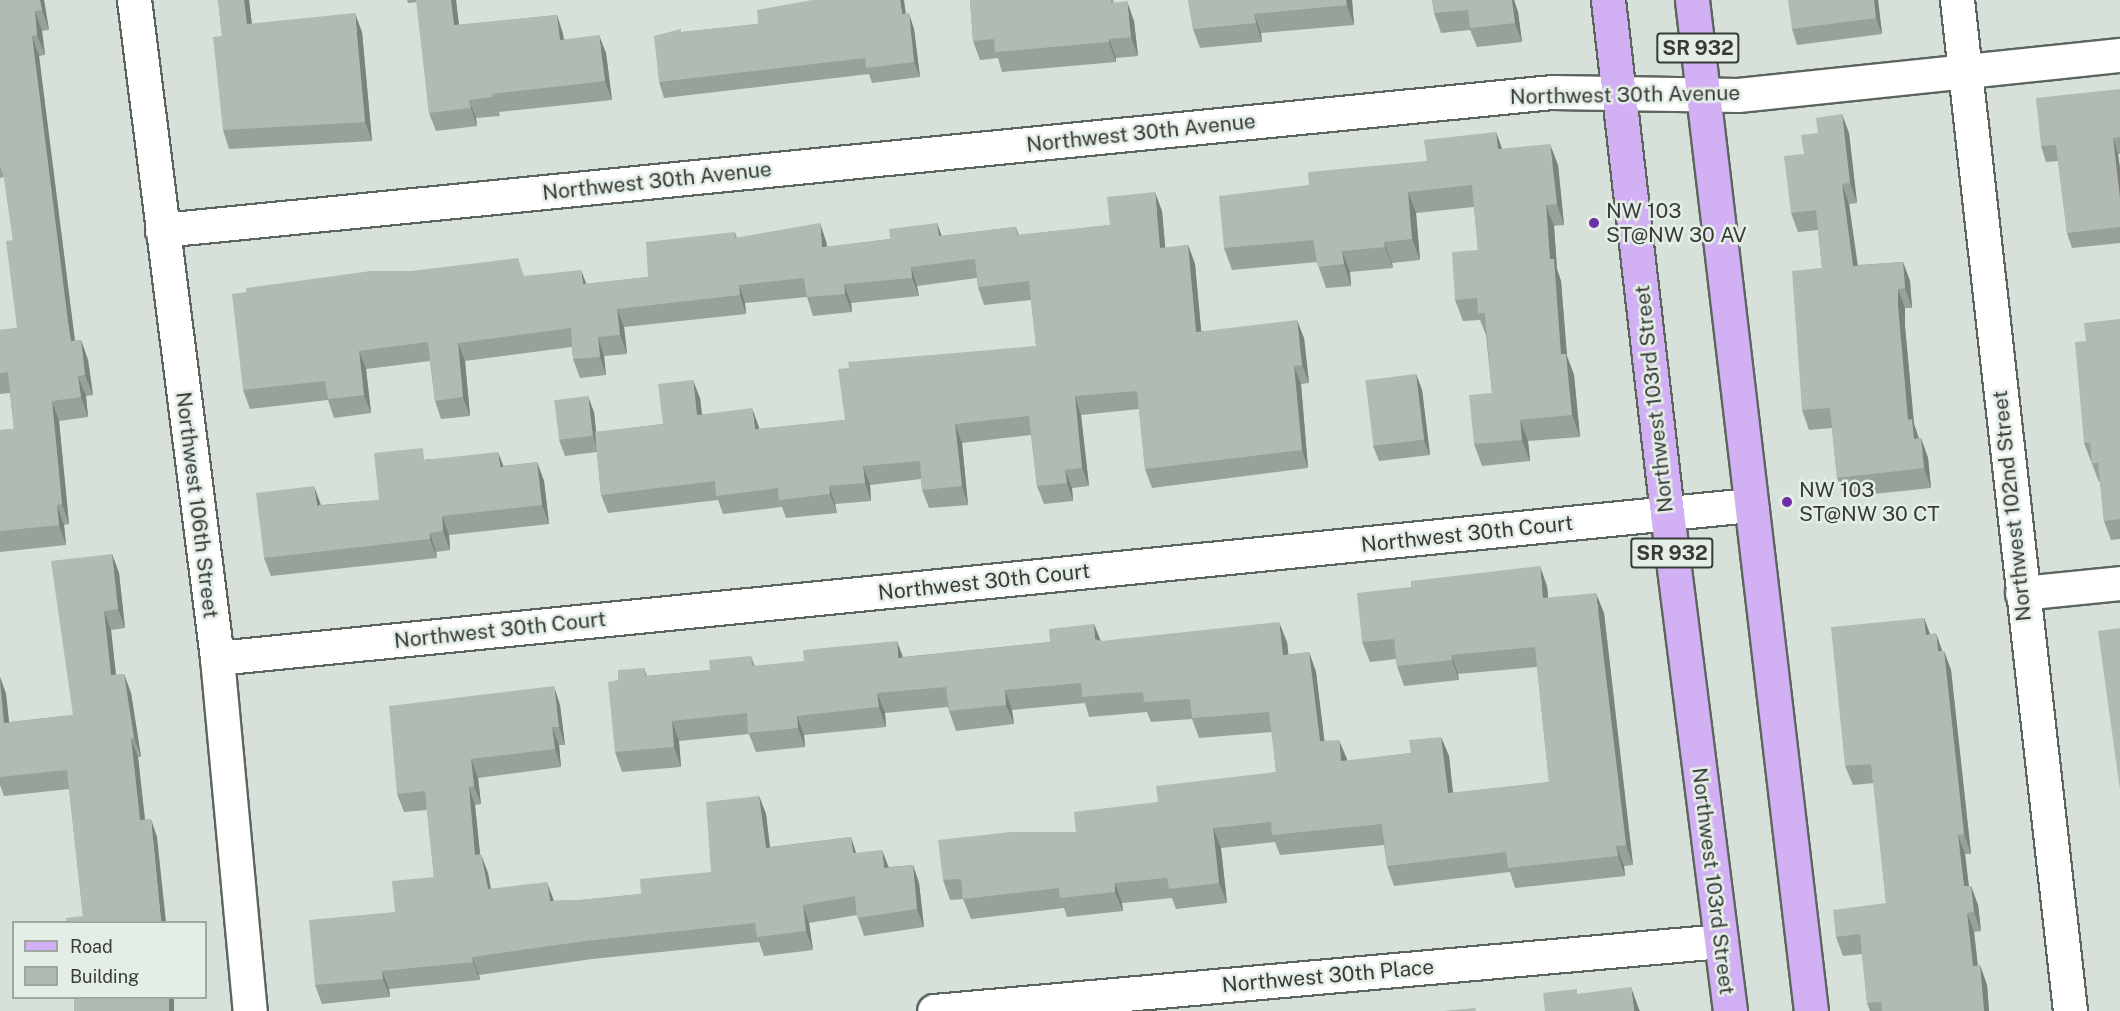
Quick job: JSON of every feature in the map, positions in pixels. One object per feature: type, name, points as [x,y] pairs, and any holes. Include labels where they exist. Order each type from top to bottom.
[{"type":"main road","name":"Northwest 103rd Street","points":[[1608,0],[1667,513],[1730,1011]]},
{"type":"main road","name":"SR 932","points":[[1692,0],[1811,1011]]},
{"type":"street","name":"Northwest 106th Street","points":[[134,0],[217,658],[250,1011]]},
{"type":"street","name":"Northwest 102nd Street","points":[[1957,0],[2070,1011]]},
{"type":"street","name":"Northwest 30th Avenue","points":[[162,230],[1540,93],[1703,96],[2120,55]]},
{"type":"street","name":"Northwest 30th Court","points":[[217,658],[1751,505]]},
{"type":"street","points":[[2022,593],[2120,583]]},
{"type":"street","name":"Northwest 30th Place","points":[[934,1011],[1721,941]]},
{"type":"building","points":[[0,0],[40,0],[42,10],[35,11],[37,35],[32,36],[68,322],[71,341],[81,340],[85,375],[78,376],[81,397],[52,401],[62,504],[57,505],[59,525],[0,531],[0,430],[14,429],[8,372],[0,373],[0,330],[17,328],[6,241],[13,240],[4,177],[0,166]]},
{"type":"building","points":[[218,0],[244,0],[247,24],[355,13],[365,122],[223,130],[213,37],[222,36]]},
{"type":"building","points":[[416,0],[451,0],[454,25],[557,15],[560,40],[599,35],[605,81],[492,94],[493,97],[469,100],[471,108],[429,113]]},
{"type":"building","points":[[812,0],[900,0],[902,14],[909,13],[914,62],[866,68],[865,58],[659,82],[654,36],[681,29],[681,32],[758,24],[757,10]]},
{"type":"building","points":[[970,0],[1111,0],[1111,3],[1127,1],[1131,37],[1109,39],[1109,42],[995,52],[994,39],[973,41]]},
{"type":"building","points":[[1188,0],[1346,0],[1347,5],[1254,14],[1256,23],[1193,29]]},
{"type":"building","points":[[1432,0],[1512,0],[1515,23],[1470,28],[1468,10],[1434,13]]},
{"type":"building","points":[[1788,0],[1874,0],[1876,18],[1792,29]]},
{"type":"building","points":[[2120,89],[2120,137],[2113,138],[2120,199],[2120,227],[2067,233],[2056,145],[2041,146],[2036,98]]},
{"type":"building","points":[[1842,114],[1850,183],[1842,184],[1853,266],[1903,262],[1905,288],[1898,289],[1898,306],[1908,420],[1912,419],[1914,439],[1921,438],[1924,468],[1837,478],[1830,408],[1802,410],[1792,271],[1822,268],[1816,210],[1791,213],[1784,156],[1804,154],[1801,135],[1818,133],[1816,118]]},
{"type":"building","points":[[1496,132],[1498,149],[1550,144],[1557,204],[1546,205],[1550,259],[1554,259],[1561,354],[1566,354],[1572,415],[1520,420],[1522,440],[1474,444],[1469,395],[1492,393],[1485,313],[1478,313],[1477,298],[1455,300],[1452,252],[1478,250],[1472,185],[1408,192],[1412,239],[1384,242],[1385,247],[1342,251],[1344,264],[1318,267],[1313,240],[1224,248],[1219,196],[1309,185],[1308,172],[1427,161],[1424,140]]},
{"type":"building","points":[[1155,192],[1160,248],[1188,245],[1196,332],[1297,320],[1302,365],[1294,366],[1302,450],[1145,469],[1137,391],[1075,396],[1082,468],[1065,470],[1067,483],[1037,486],[1029,416],[955,424],[962,486],[922,490],[920,461],[863,466],[865,483],[829,486],[830,494],[779,500],[778,488],[716,496],[715,481],[601,495],[595,432],[663,424],[658,384],[693,380],[697,415],[752,408],[755,429],[845,420],[838,369],[849,368],[848,362],[1036,346],[1029,281],[978,287],[975,259],[911,267],[912,278],[844,284],[845,294],[807,297],[804,278],[739,285],[740,295],[617,309],[620,335],[598,337],[600,357],[573,359],[571,328],[458,343],[463,397],[435,401],[428,342],[359,351],[364,395],[328,399],[325,381],[243,390],[232,294],[246,292],[246,288],[371,271],[411,271],[518,258],[524,276],[581,270],[583,284],[648,277],[646,242],[735,232],[735,238],[820,223],[822,247],[890,239],[889,229],[937,223],[939,236],[1016,227],[1017,235],[1110,225],[1107,197]]},
{"type":"building","points":[[2120,319],[2120,519],[2104,521],[2098,463],[2092,463],[2090,443],[2084,443],[2075,342],[2086,341],[2084,323]]},
{"type":"building","points":[[1416,374],[1424,440],[1373,446],[1365,380]]},
{"type":"building","points":[[588,396],[593,436],[559,440],[554,400]]},
{"type":"building","points":[[423,448],[424,460],[498,452],[500,467],[537,462],[542,505],[442,516],[443,531],[430,533],[430,539],[264,558],[256,493],[314,486],[317,506],[379,500],[374,453]]},
{"type":"building","points":[[112,554],[118,609],[104,611],[111,675],[124,674],[134,738],[131,738],[140,820],[151,819],[161,921],[66,921],[66,918],[83,916],[67,770],[0,777],[0,683],[4,723],[73,715],[51,561]]},
{"type":"building","points":[[1540,566],[1543,598],[1596,593],[1626,845],[1616,846],[1618,856],[1508,868],[1506,852],[1387,866],[1382,824],[1272,835],[1271,822],[1213,828],[1219,883],[1169,889],[1167,878],[1115,883],[1115,892],[1060,898],[1059,888],[963,899],[961,879],[943,880],[938,840],[1011,832],[1076,832],[1074,812],[1158,802],[1156,786],[1276,772],[1269,712],[1192,718],[1190,699],[1144,702],[1143,692],[1082,697],[1081,683],[1005,690],[1006,705],[949,711],[946,687],[877,693],[879,707],[797,716],[798,728],[748,733],[747,713],[672,721],[674,747],[615,752],[608,682],[618,680],[618,670],[644,668],[645,676],[710,670],[709,660],[751,656],[752,666],[804,661],[803,650],[897,641],[898,658],[1050,642],[1049,629],[1094,624],[1095,639],[1101,641],[1279,622],[1283,655],[1309,652],[1320,741],[1339,740],[1341,761],[1411,753],[1409,740],[1441,737],[1448,793],[1549,782],[1535,647],[1451,655],[1452,660],[1397,666],[1394,639],[1362,642],[1357,593],[1411,587],[1411,581]]},
{"type":"building","points":[[1924,618],[1926,635],[1936,633],[1938,651],[1944,651],[1964,834],[1958,835],[1964,886],[1971,886],[1974,912],[1967,913],[1973,966],[1980,965],[1984,1011],[1882,1011],[1881,1002],[1867,1003],[1860,934],[1836,937],[1833,910],[1886,903],[1871,764],[1845,766],[1831,627]]},
{"type":"building","points":[[2120,628],[2120,790],[2098,631]]},
{"type":"building","points":[[554,686],[559,727],[552,727],[555,749],[471,759],[474,786],[469,787],[475,855],[481,854],[488,889],[547,882],[550,901],[580,900],[641,894],[640,879],[711,872],[706,802],[759,796],[766,848],[851,837],[853,853],[882,850],[884,868],[913,865],[917,909],[857,918],[855,896],[803,905],[806,931],[757,937],[755,923],[585,941],[472,957],[473,962],[382,971],[383,979],[315,985],[309,920],[395,912],[392,881],[434,877],[425,791],[397,794],[389,706]]},
{"type":"building","points":[[1631,987],[1634,1011],[1545,1011],[1543,993],[1577,989],[1577,994]]},
{"type":"building","points":[[74,999],[169,999],[169,1011],[74,1011]]},
{"type":"building","points":[[1475,1008],[1476,1011],[1442,1011]]},
{"type":"place","name":"NW 103 ST@NW 30 AV","points":[[1594,223]]},
{"type":"place","name":"NW 103 ST@NW 30 CT","points":[[1787,502]]}]
